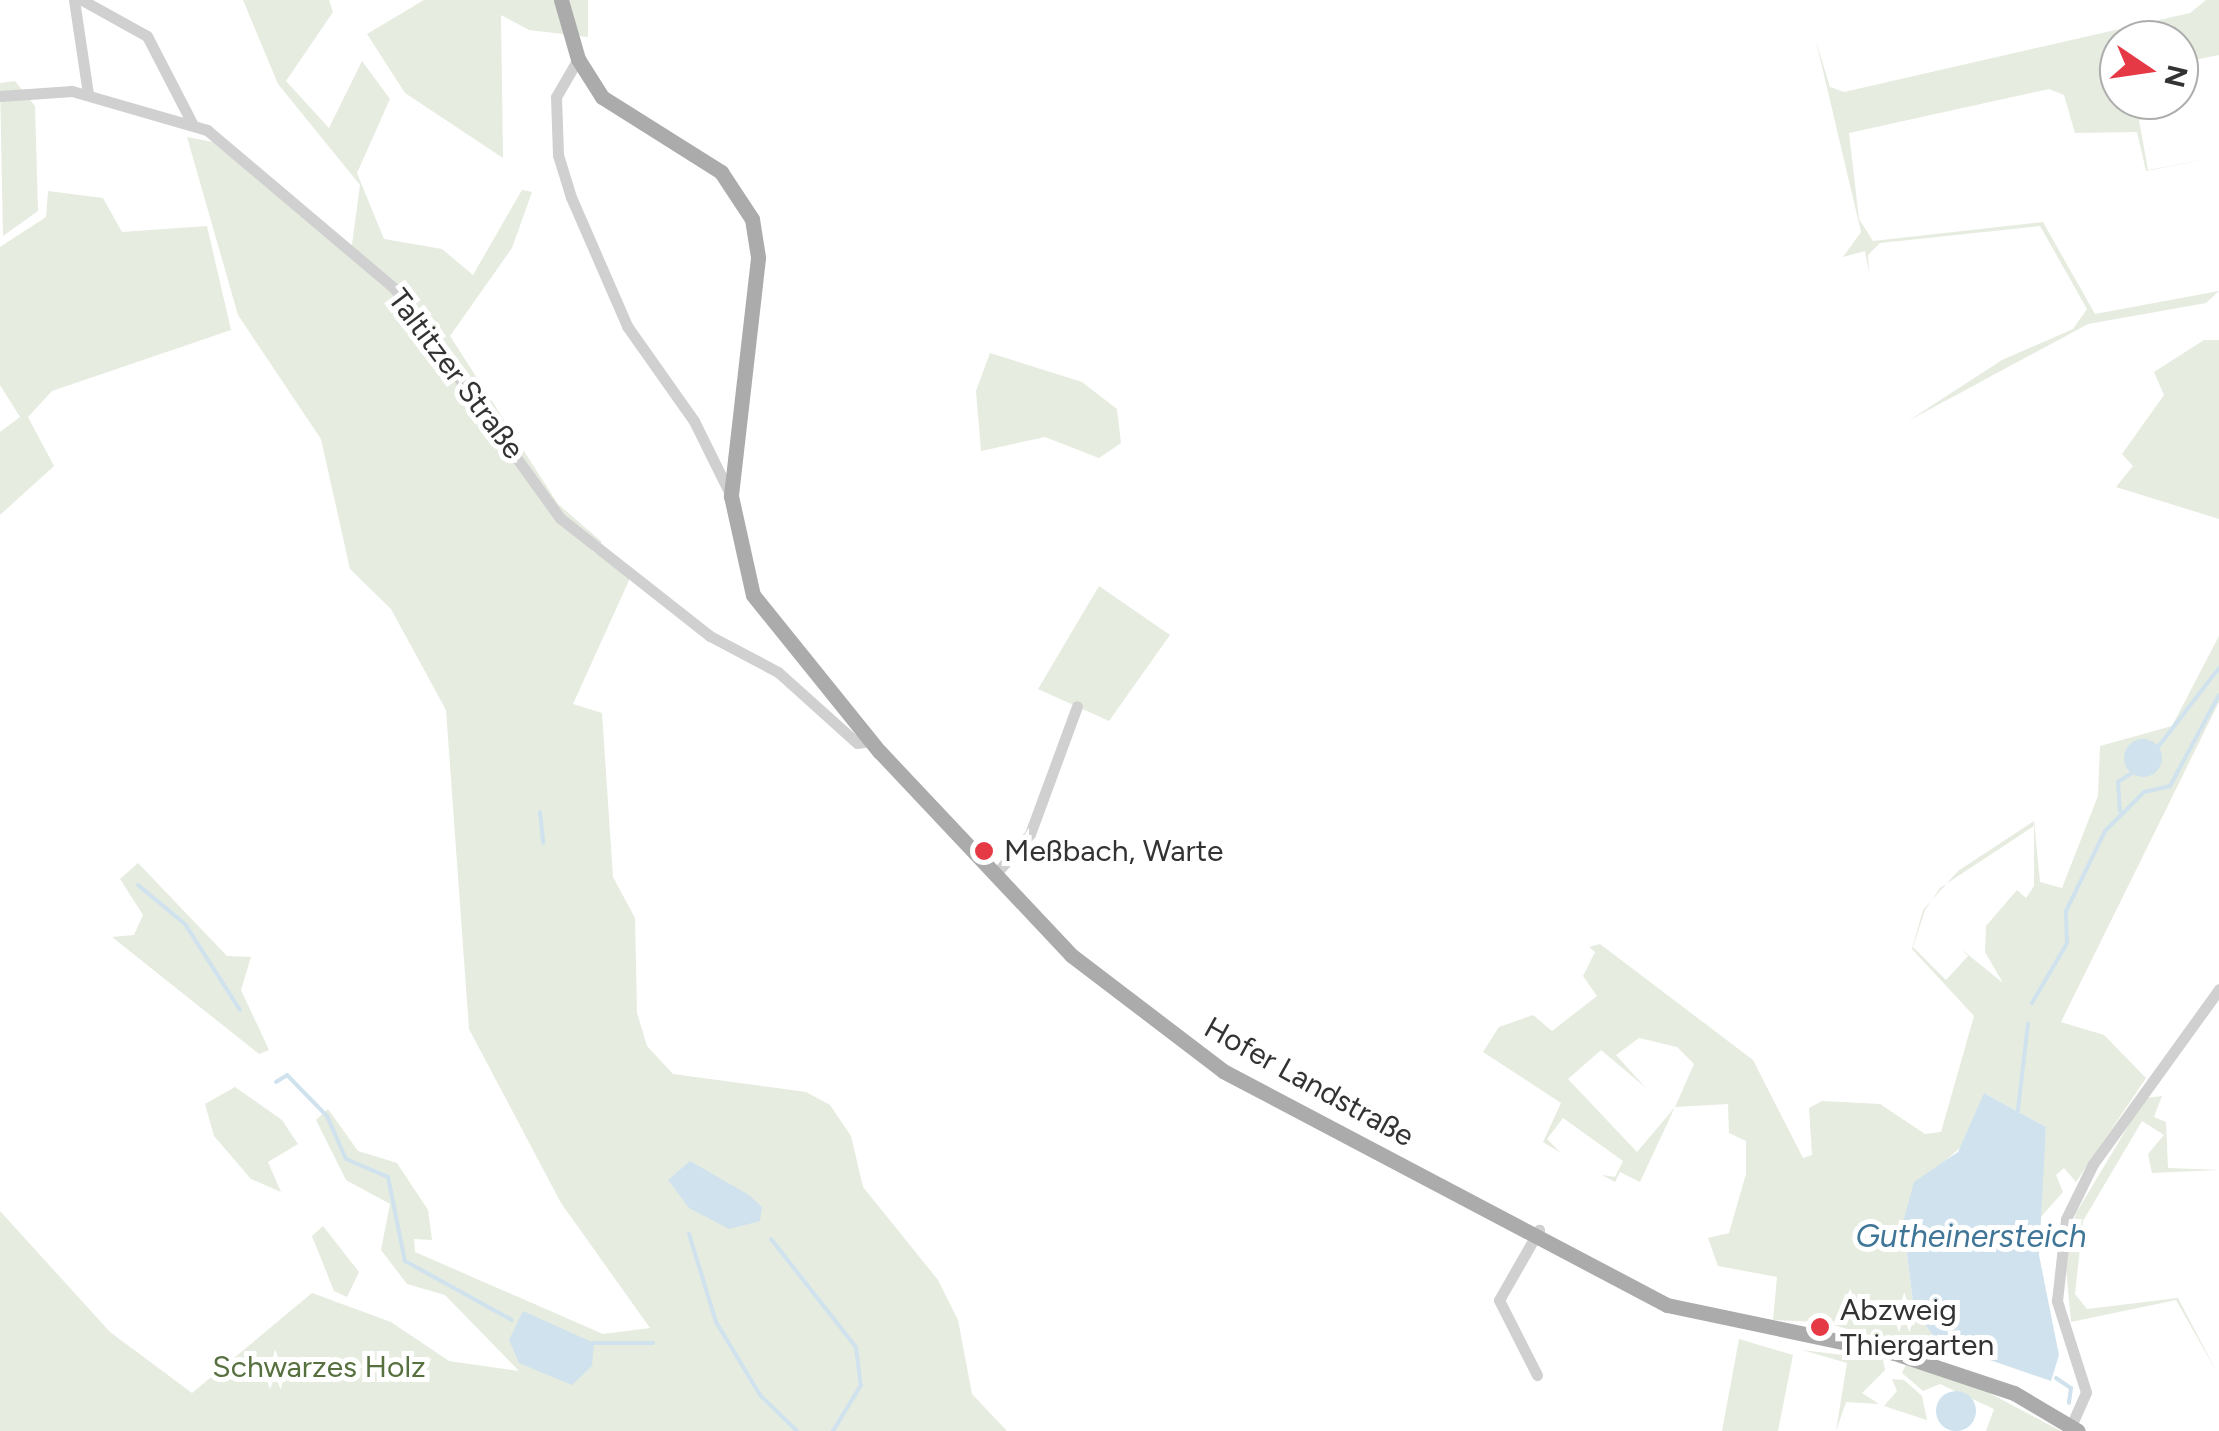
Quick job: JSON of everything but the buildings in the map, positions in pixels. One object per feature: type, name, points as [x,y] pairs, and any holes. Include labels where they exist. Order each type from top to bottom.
[{"type":"main road","points":[[561,0],[578,59]]},
{"type":"main road","name":"Hofer Landstraße","points":[[578,59],[613,106],[721,172],[752,219],[758,258],[731,496],[753,595],[870,740],[994,876],[1108,988],[1223,1070],[1539,1230],[1694,1316],[1894,1353],[1996,1386],[2074,1428]]},
{"type":"street","points":[[74,0],[88,94]]},
{"type":"street","points":[[82,0],[148,36],[192,123]]},
{"type":"street","name":"Hofer Landstraße","points":[[578,59],[556,97],[558,155],[571,197],[627,326],[694,421],[731,496]]},
{"type":"street","name":"Taltitzer Straße","points":[[0,96],[88,94],[173,125],[192,123],[394,288],[560,518],[710,636],[778,672],[857,742],[870,740]]},
{"type":"street","points":[[994,876],[1030,834],[1077,706]]},
{"type":"street","points":[[2074,1428],[2086,1392],[2057,1301],[2066,1219],[2082,1180],[2219,989]]},
{"type":"street","points":[[1536,1375],[1500,1300],[1539,1230]]},
{"type":"green space","name":"Schwarzes Holz","points":[[243,0],[329,0],[333,12],[286,81],[329,128],[362,61],[390,99],[357,173],[384,239],[442,249],[473,275],[522,190],[532,192],[512,248],[450,336],[558,504],[602,542],[592,551],[631,576],[573,704],[602,713],[613,877],[635,918],[637,1013],[647,1046],[673,1074],[806,1092],[830,1105],[851,1136],[863,1187],[938,1280],[958,1320],[972,1394],[1007,1431],[0,1431],[0,1211],[110,1332],[192,1393],[312,1293],[391,1322],[449,1361],[519,1371],[445,1295],[407,1284],[381,1250],[390,1204],[346,1180],[316,1120],[328,1109],[358,1151],[397,1163],[428,1210],[432,1240],[414,1239],[415,1252],[603,1334],[650,1328],[561,1203],[469,1029],[446,710],[391,609],[350,569],[321,439],[238,315],[187,137],[218,143],[351,252],[360,185],[278,84]]},
{"type":"green space","points":[[424,0],[588,0],[588,37],[529,30],[501,15],[503,158],[405,93],[367,34]]},
{"type":"green space","points":[[2206,0],[2219,0],[2219,55],[2199,59],[2199,20],[2159,20],[2190,13]]},
{"type":"green space","points":[[2099,34],[2099,120],[2139,120],[2148,170],[2219,157],[2146,171],[2137,132],[2075,133],[2064,95],[2049,89],[1849,133],[1859,219],[1873,241],[2043,222],[2095,314],[2219,291],[2206,303],[2088,324],[1908,421],[2002,360],[2073,329],[2087,309],[2040,226],[1880,243],[1868,255],[1869,273],[1865,251],[1843,257],[1861,232],[1816,41],[1830,87],[1844,92]]},
{"type":"green space","points":[[15,81],[35,106],[38,211],[3,236],[0,83]]},
{"type":"green space","points":[[48,191],[103,198],[122,232],[207,226],[231,330],[52,391],[28,417],[54,466],[0,515],[0,432],[20,417],[0,385],[0,247],[46,217]]},
{"type":"green space","points":[[2204,340],[2219,340],[2219,519],[2116,487],[2133,466],[2122,454],[2164,395],[2154,372]]},
{"type":"green space","points":[[990,353],[1082,382],[1117,409],[1121,443],[1099,458],[1045,437],[981,451],[976,391]]},
{"type":"green space","points":[[1099,586],[1170,635],[1109,721],[1038,689]]},
{"type":"green space","points":[[2219,636],[2219,702],[2061,1022],[2104,1035],[2146,1078],[2076,1182],[2064,1168],[2056,1175],[2063,1192],[2039,1219],[2046,1127],[1984,1093],[1964,1144],[1927,1178],[1903,1222],[1914,1310],[1938,1342],[1933,1352],[1822,1322],[1773,1320],[1777,1277],[1718,1266],[1708,1238],[1729,1233],[1746,1174],[1746,1141],[1729,1133],[1728,1104],[1675,1107],[1640,1182],[1620,1172],[1615,1182],[1602,1175],[1615,1177],[1623,1161],[1563,1118],[1547,1139],[1561,1153],[1543,1142],[1561,1103],[1483,1052],[1499,1027],[1533,1015],[1552,1031],[1597,996],[1583,976],[1595,952],[1589,947],[1600,944],[1753,1060],[1803,1158],[1812,1155],[1809,1108],[1822,1101],[1880,1104],[1925,1134],[1941,1132],[1974,1016],[1912,949],[1923,910],[1931,901],[1913,947],[1946,980],[1968,956],[1961,949],[2003,983],[1985,952],[1986,926],[2017,890],[2026,898],[2034,886],[2034,826],[1947,884],[1958,871],[2034,821],[2040,882],[2062,888],[2098,796],[2100,746],[2172,726]],"holes":[[[1639,1038],[1677,1047],[1694,1064],[1675,1107],[1637,1152],[1568,1079],[1601,1050],[1646,1088],[1616,1055]]]},
{"type":"green space","points":[[138,863],[227,956],[251,957],[241,990],[269,1050],[259,1054],[112,937],[134,935],[143,915],[120,879]]},
{"type":"green space","points":[[235,1087],[282,1120],[298,1144],[268,1162],[281,1192],[251,1179],[214,1136],[205,1104]]},
{"type":"green space","points":[[2162,1096],[2154,1117],[2166,1122],[2168,1168],[2219,1170],[2152,1173],[2148,1154],[2164,1135],[2142,1121],[2083,1221],[2075,1294],[2087,1309],[2178,1298],[2219,1376],[2176,1300],[2071,1322],[2065,1257],[2076,1213],[2145,1098]]},
{"type":"green space","points":[[323,1226],[359,1272],[347,1297],[334,1291],[312,1236]]},
{"type":"green space","points":[[1739,1339],[1793,1355],[1778,1431],[1722,1431]]},
{"type":"green space","points":[[1802,1350],[1883,1360],[1885,1370],[1862,1393],[1879,1404],[1846,1402],[1836,1431],[1847,1363]]},
{"type":"green space","points":[[1906,1364],[1978,1387],[2061,1431],[1986,1431],[1994,1409],[1940,1384],[1923,1391],[1902,1373]]},
{"type":"green space","points":[[1892,1379],[1904,1380],[1922,1396],[1927,1420],[1960,1431],[1884,1406],[1897,1391]]},
{"type":"water","points":[[2143,739],[2157,744],[2162,758],[2157,772],[2143,777],[2129,772],[2124,758],[2129,744]]},
{"type":"water","name":"Gutheinersteich","points":[[1984,1093],[2046,1127],[2039,1255],[2059,1355],[2051,1381],[1938,1342],[1914,1310],[1903,1222],[1914,1182],[1958,1152]]},
{"type":"water","points":[[690,1161],[749,1195],[762,1207],[760,1221],[729,1229],[689,1208],[668,1180]]},
{"type":"water","points":[[523,1311],[594,1343],[592,1366],[572,1385],[519,1363],[509,1340]]},
{"type":"water","points":[[1956,1391],[1970,1397],[1976,1411],[1970,1425],[1956,1431],[1942,1425],[1936,1411],[1942,1397]]},
{"type":"waterway","points":[[2158,747],[2219,668]]},
{"type":"waterway","points":[[2032,1003],[2067,943],[2066,911],[2105,831],[2144,792],[2170,786],[2219,695]]},
{"type":"waterway","points":[[2120,811],[2118,782],[2135,771]]},
{"type":"waterway","points":[[540,812],[543,843]]},
{"type":"waterway","points":[[138,885],[185,924],[240,1010]]},
{"type":"waterway","points":[[2018,1110],[2028,1024]]},
{"type":"waterway","points":[[276,1082],[287,1075],[327,1116],[346,1159],[388,1177],[405,1261],[512,1320]]},
{"type":"waterway","points":[[689,1234],[716,1322],[760,1395],[797,1431]]},
{"type":"waterway","points":[[771,1239],[856,1347],[861,1385],[833,1431]]},
{"type":"waterway","points":[[594,1343],[653,1343]]},
{"type":"waterway","points":[[2056,1378],[2071,1388],[2069,1403]]},
{"type":"place","name":"Meßbach, Warte","points":[[984,851]]},
{"type":"place","name":"Abzweig Thiergarten","points":[[1820,1327]]}]
